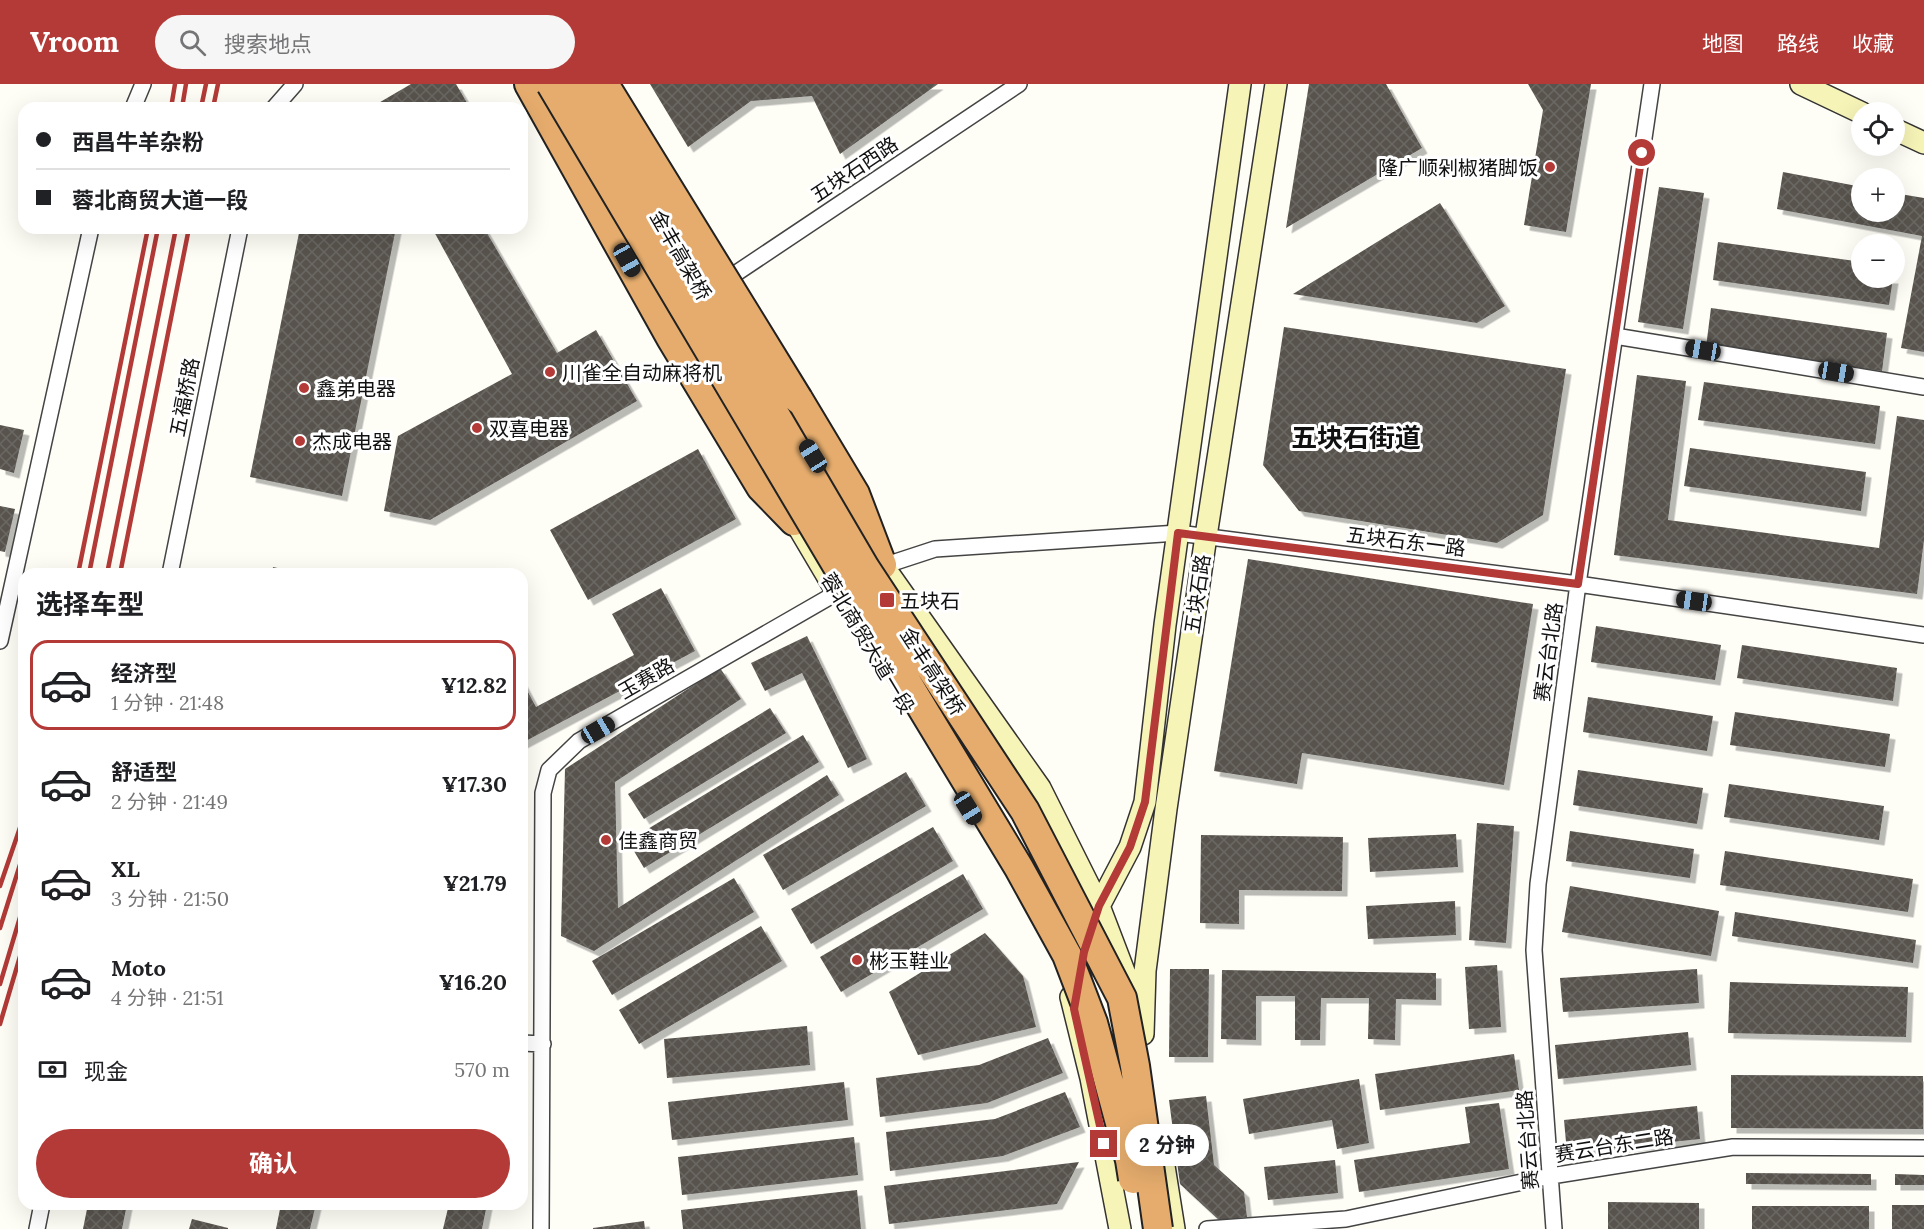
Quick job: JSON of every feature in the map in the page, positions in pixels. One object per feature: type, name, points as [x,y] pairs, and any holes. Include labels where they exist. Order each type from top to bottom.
[{"type":"highway","points":[[529,84],[671,338],[761,487],[794,521]]},
{"type":"highway","name":"金丰高架桥","points":[[551,84],[1019,868],[1067,955],[1093,1023],[1113,1093],[1130,1160],[1139,1229]]},
{"type":"highway","name":"金丰高架桥","points":[[581,84],[865,568],[1025,810],[1122,998],[1136,1066],[1158,1229]]},
{"type":"highway","points":[[604,84],[855,494],[882,565]]},
{"type":"main road","name":"蓉北商贸大道一段","points":[[542,84],[689,333],[794,521],[1063,964],[1107,1155],[1120,1229]]},
{"type":"main road","points":[[589,84],[790,420],[882,565],[1040,788],[1099,906],[1137,1005],[1174,1229]]},
{"type":"main road","name":"五块石路","points":[[1074,1009],[1084,952],[1099,906],[1130,847],[1145,802],[1178,533],[1240,84]]},
{"type":"main road","name":"五块石路","points":[[1143,1034],[1147,960],[1166,809],[1276,84]]},
{"type":"main road","points":[[1801,84],[1851,108]]},
{"type":"main road","points":[[1905,134],[1924,143]]},
{"type":"street","points":[[136,102],[143,84]]},
{"type":"street","points":[[279,102],[295,84]]},
{"type":"street","name":"五块石西路","points":[[712,289],[1019,84]]},
{"type":"street","name":"赛云台北路","points":[[1554,1229],[1534,950],[1538,884],[1578,584],[1652,84]]},
{"type":"street","points":[[0,641],[90,234]]},
{"type":"street","name":"五福桥路","points":[[171,568],[239,234]]},
{"type":"street","points":[[1615,336],[1924,387]]},
{"type":"street","name":"五块石东一路","points":[[882,565],[935,549],[1178,533],[1578,584],[1924,635]]},
{"type":"street","name":"玉赛路","points":[[541,1229],[543,793],[549,770],[579,741],[882,565]]},
{"type":"street","points":[[528,1043],[543,1044]]},
{"type":"street","name":"赛云台东二路","points":[[1207,1229],[1346,1219],[1551,1176],[1733,1147],[1924,1148]]},
{"type":"street","points":[[37,1229],[41,1210]]},
{"type":"building","points":[[411,84],[456,84],[466,102],[380,102]]},
{"type":"building","points":[[650,84],[938,84],[840,154],[812,96],[751,101],[688,147]]},
{"type":"building","points":[[1309,84],[1386,84],[1422,148],[1286,228]]},
{"type":"building","points":[[1528,84],[1591,84],[1566,232],[1524,225],[1543,110]]},
{"type":"building","points":[[1783,172],[1851,185],[1851,222],[1905,222],[1905,195],[1924,198],[1924,352],[1901,348],[1922,236],[1777,209]]},
{"type":"building","points":[[1659,187],[1704,193],[1683,329],[1638,322]]},
{"type":"building","points":[[1440,203],[1505,306],[1477,323],[1293,294]]},
{"type":"building","points":[[299,234],[395,234],[342,496],[250,477]]},
{"type":"building","points":[[435,234],[488,234],[557,353],[596,330],[637,401],[430,520],[384,511],[398,436],[512,374]]},
{"type":"building","points":[[1718,242],[1851,260],[1851,288],[1892,288],[1889,305],[1713,280]]},
{"type":"building","points":[[1711,308],[1887,333],[1882,371],[1706,347]]},
{"type":"building","points":[[1284,327],[1566,369],[1543,515],[1497,543],[1299,511],[1263,465]]},
{"type":"building","points":[[1637,375],[1686,381],[1668,520],[1879,548],[1897,416],[1924,420],[1924,540],[1917,594],[1614,555]]},
{"type":"building","points":[[1704,382],[1880,406],[1875,444],[1698,420]]},
{"type":"building","points":[[0,425],[24,430],[14,473],[0,469]]},
{"type":"building","points":[[1690,448],[1866,472],[1861,511],[1684,486]]},
{"type":"building","points":[[698,449],[736,519],[588,600],[550,530]]},
{"type":"building","points":[[0,506],[15,509],[5,552],[0,551]]},
{"type":"building","points":[[1248,559],[1533,604],[1504,785],[1302,753],[1297,784],[1214,771]]},
{"type":"building","points":[[661,588],[695,651],[528,740],[528,692],[536,707],[634,655],[612,614]]},
{"type":"building","points":[[1596,626],[1721,645],[1715,680],[1591,662]]},
{"type":"building","points":[[807,636],[867,759],[848,768],[802,673],[765,691],[751,663]]},
{"type":"building","points":[[1742,645],[1897,668],[1893,701],[1737,678]]},
{"type":"building","points":[[720,668],[741,699],[615,782],[618,908],[827,775],[839,795],[594,951],[561,936],[565,769]]},
{"type":"building","points":[[1588,697],[1713,716],[1707,751],[1583,732]]},
{"type":"building","points":[[770,708],[786,733],[644,819],[628,794]]},
{"type":"building","points":[[1735,712],[1890,734],[1885,767],[1730,745]]},
{"type":"building","points":[[803,735],[819,762],[644,868],[628,841]]},
{"type":"building","points":[[1578,770],[1703,788],[1697,824],[1573,805]]},
{"type":"building","points":[[906,772],[926,806],[783,890],[763,855]]},
{"type":"building","points":[[1729,784],[1884,806],[1879,840],[1724,817]]},
{"type":"building","points":[[1477,823],[1514,826],[1506,943],[1469,940]]},
{"type":"building","points":[[933,827],[953,861],[811,944],[791,909]]},
{"type":"building","points":[[1570,831],[1694,849],[1690,878],[1566,861]]},
{"type":"building","points":[[1456,834],[1458,867],[1370,872],[1368,838]]},
{"type":"building","points":[[1201,835],[1343,837],[1342,891],[1239,890],[1239,924],[1200,923]]},
{"type":"building","points":[[1725,851],[1913,879],[1908,912],[1720,885]]},
{"type":"building","points":[[963,874],[983,909],[841,992],[820,957]]},
{"type":"building","points":[[734,878],[754,912],[612,995],[592,961]]},
{"type":"building","points":[[1570,886],[1719,911],[1711,956],[1562,932]]},
{"type":"building","points":[[1455,901],[1456,935],[1368,939],[1366,906]]},
{"type":"building","points":[[1735,912],[1916,940],[1913,963],[1732,936]]},
{"type":"building","points":[[761,926],[782,961],[639,1044],[619,1010]]},
{"type":"building","points":[[985,933],[1023,976],[1036,1027],[918,1055],[889,992]]},
{"type":"building","points":[[1497,965],[1501,1027],[1469,1029],[1465,967]]},
{"type":"building","points":[[1170,969],[1209,969],[1208,1057],[1169,1057]]},
{"type":"building","points":[[1697,969],[1699,1003],[1563,1012],[1560,978]]},
{"type":"building","points":[[1222,970],[1436,973],[1436,1000],[1396,999],[1395,1040],[1368,1039],[1369,998],[1321,998],[1320,1040],[1295,1040],[1295,996],[1256,996],[1256,1040],[1221,1039]]},
{"type":"building","points":[[1730,982],[1908,987],[1906,1037],[1728,1033]]},
{"type":"building","points":[[807,1026],[810,1065],[667,1078],[664,1039]]},
{"type":"building","points":[[1688,1032],[1691,1065],[1558,1079],[1555,1045]]},
{"type":"building","points":[[1048,1038],[1063,1073],[987,1103],[880,1117],[876,1078],[979,1065]]},
{"type":"building","points":[[1514,1054],[1519,1090],[1380,1110],[1375,1074]]},
{"type":"building","points":[[1731,1075],[1923,1076],[1923,1129],[1731,1128]]},
{"type":"building","points":[[1359,1079],[1369,1143],[1337,1149],[1332,1120],[1249,1134],[1243,1099]]},
{"type":"building","points":[[844,1082],[848,1120],[672,1140],[668,1102]]},
{"type":"building","points":[[1065,1092],[1080,1127],[1003,1156],[890,1171],[886,1132],[995,1119]]},
{"type":"building","points":[[1206,1096],[1214,1165],[1244,1192],[1247,1217],[1219,1220],[1180,1184],[1169,1100]]},
{"type":"building","points":[[1499,1103],[1509,1169],[1359,1192],[1354,1160],[1470,1143],[1465,1107]]},
{"type":"building","points":[[1697,1106],[1700,1139],[1567,1153],[1564,1120]]},
{"type":"building","points":[[854,1137],[858,1175],[682,1195],[678,1157]]},
{"type":"building","points":[[1335,1160],[1338,1193],[1268,1200],[1264,1167]]},
{"type":"building","points":[[1079,1162],[1057,1204],[889,1224],[884,1186]]},
{"type":"building","points":[[1746,1173],[1871,1174],[1871,1185],[1746,1184]]},
{"type":"building","points":[[1895,1174],[1924,1175],[1924,1185],[1895,1185]]},
{"type":"building","points":[[857,1190],[861,1229],[683,1229],[681,1210]]},
{"type":"building","points":[[1608,1202],[1699,1203],[1699,1229],[1608,1229]]},
{"type":"building","points":[[1892,1205],[1924,1205],[1924,1229],[1892,1229]]},
{"type":"building","points":[[1752,1206],[1869,1206],[1869,1229],[1752,1229]]},
{"type":"building","points":[[87,1210],[126,1210],[122,1229],[83,1229]]},
{"type":"building","points":[[280,1210],[315,1210],[310,1229],[276,1229]]},
{"type":"building","points":[[448,1210],[486,1210],[482,1229],[443,1229]]},
{"type":"building","points":[[192,1219],[228,1228],[228,1229],[189,1229]]},
{"type":"building","points":[[644,1221],[645,1229],[593,1229],[593,1228]]},
{"type":"railway","points":[[172,102],[175,84]]},
{"type":"railway","points":[[183,102],[186,84]]},
{"type":"railway","points":[[202,102],[206,84]]},
{"type":"railway","points":[[214,102],[218,84]]},
{"type":"railway","points":[[79,568],[147,234]]},
{"type":"railway","points":[[90,568],[157,234]]},
{"type":"railway","points":[[108,568],[175,234]]},
{"type":"railway","points":[[121,568],[188,234]]},
{"type":"railway","points":[[0,886],[18,834]]},
{"type":"railway","points":[[0,928],[18,871]]},
{"type":"railway","points":[[0,984],[18,924]]},
{"type":"railway","points":[[0,1024],[18,963]]},
{"type":"place","name":"隆广顺剁椒猪脚饭","points":[[1550,167]]},
{"type":"place","name":"川雀全自动麻将机","points":[[550,372]]},
{"type":"place","name":"鑫弟电器","points":[[304,388]]},
{"type":"place","name":"双喜电器","points":[[477,428]]},
{"type":"place","name":"杰成电器","points":[[300,441]]},
{"type":"place","name":"五块石","points":[[887,600]]},
{"type":"place","name":"佳鑫商贸","points":[[606,840]]},
{"type":"place","name":"彬玉鞋业","points":[[857,960]]},
{"type":"district","name":"五块石街道","points":[[1356,437]]},
{"type":"route","points":[[1104,1144],[1074,1009],[1084,952],[1099,906],[1130,847],[1145,802],[1178,533],[1578,584],[1642,153]]}]
